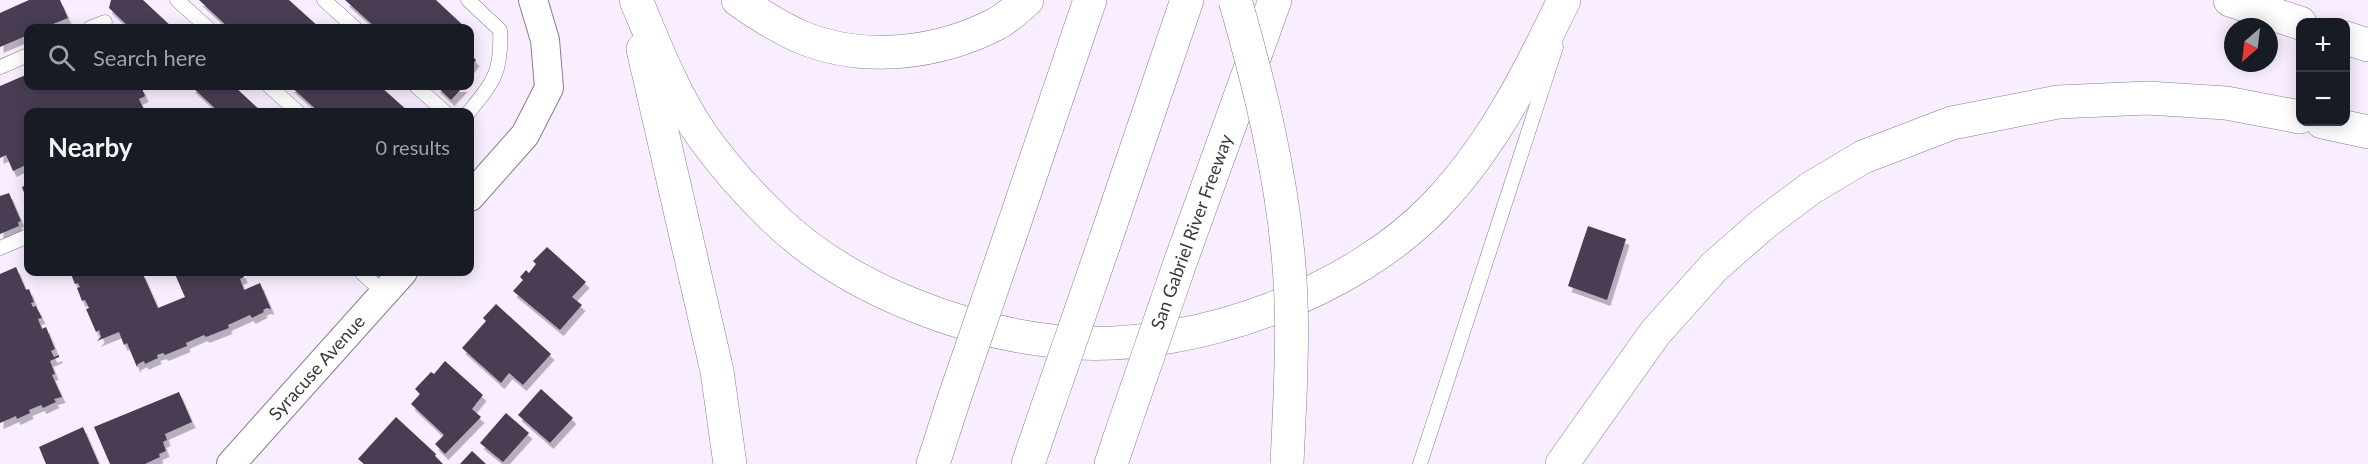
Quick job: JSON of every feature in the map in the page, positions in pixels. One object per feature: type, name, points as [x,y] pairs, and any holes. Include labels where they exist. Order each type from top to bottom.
[{"type":"highway","points":[[632,0],[717,371],[730,464]]},
{"type":"highway","points":[[636,0],[666,70],[699,132],[734,177],[776,220],[811,249],[861,280],[907,304],[950,319],[1014,335],[1078,343],[1179,336],[1236,321],[1306,295],[1345,275],[1395,242],[1436,206],[1467,170],[1494,133],[1515,99],[1564,0]]},
{"type":"highway","points":[[738,0],[766,20],[802,37],[836,47],[877,52],[915,51],[962,40],[1000,22],[1027,0]]},
{"type":"highway","points":[[933,464],[1090,0]]},
{"type":"highway","points":[[1028,464],[1187,0]]},
{"type":"highway","points":[[1235,0],[1265,116],[1288,254],[1291,315],[1287,464]]},
{"type":"highway","name":"San Gabriel River Freeway","points":[[1115,452],[1275,0]]},
{"type":"highway","points":[[2230,0],[2296,21]]},
{"type":"highway","points":[[2350,39],[2368,45]]},
{"type":"highway","points":[[1562,464],[1655,333],[1714,267],[1763,224],[1811,188],[1863,157],[1952,123],[2058,102],[2148,98],[2226,103],[2296,116]]},
{"type":"highway","points":[[2340,126],[2368,132]]},
{"type":"street","points":[[474,192],[525,135],[549,88],[545,40],[533,0]]},
{"type":"street","name":"Syracuse Avenue","points":[[231,464],[399,276]]},
{"type":"lane","points":[[177,0],[204,24]]},
{"type":"lane","points":[[324,0],[351,24]]},
{"type":"lane","points":[[468,0],[500,30],[501,57],[493,82],[472,108]]},
{"type":"lane","points":[[1420,464],[1572,0]]},
{"type":"lane","points":[[100,24],[105,22]]},
{"type":"lane","points":[[0,67],[24,57]]},
{"type":"lane","points":[[273,90],[294,108]]},
{"type":"lane","points":[[421,90],[441,108]]},
{"type":"lane","points":[[0,248],[24,238]]},
{"type":"lane","points":[[365,276],[384,293]]},
{"type":"building","points":[[29,0],[60,0],[68,18],[53,24],[24,24],[24,37],[0,47],[0,13]]},
{"type":"building","points":[[111,0],[143,0],[169,24],[126,24],[109,8]]},
{"type":"building","points":[[199,0],[289,0],[316,24],[225,24]]},
{"type":"building","points":[[345,0],[436,0],[462,24],[372,24]]},
{"type":"building","points":[[24,76],[24,90],[143,90],[145,96],[139,99],[143,108],[24,108],[24,166],[13,171],[6,155],[0,158],[0,86]]},
{"type":"building","points":[[195,90],[238,90],[258,108],[215,108]]},
{"type":"building","points":[[294,90],[384,90],[405,108],[315,108]]},
{"type":"building","points":[[440,90],[460,90],[451,100]]},
{"type":"building","points":[[9,193],[21,221],[18,222],[19,226],[0,234],[0,196]]},
{"type":"building","points":[[1588,226],[1626,239],[1607,300],[1568,286]]},
{"type":"building","points":[[547,247],[586,282],[572,297],[582,305],[560,330],[513,291],[523,280],[520,277],[526,270],[529,273],[536,264],[533,261]]},
{"type":"building","points":[[16,267],[26,290],[29,289],[34,302],[31,303],[33,307],[36,306],[42,318],[38,319],[42,329],[46,327],[55,349],[51,351],[54,357],[59,355],[50,361],[55,374],[52,375],[62,397],[54,399],[56,402],[43,408],[41,405],[29,410],[30,413],[17,419],[16,416],[0,423],[0,274]]},
{"type":"building","points":[[72,276],[144,276],[158,308],[185,297],[176,276],[244,276],[240,279],[244,290],[260,283],[271,309],[267,308],[252,318],[250,315],[228,325],[229,328],[206,337],[204,335],[186,343],[187,346],[165,355],[163,353],[157,355],[158,358],[145,364],[144,361],[137,367],[127,343],[124,345],[119,332],[97,341],[101,337],[99,330],[96,332],[86,309],[89,308],[85,300],[82,301],[77,288],[80,287],[78,283],[75,284]]},
{"type":"building","points":[[496,304],[551,354],[523,385],[509,373],[501,383],[462,348],[486,321],[483,318]]},
{"type":"building","points":[[445,361],[483,395],[472,409],[481,417],[445,454],[435,444],[444,435],[411,404],[420,394],[415,389],[431,372],[434,374]]},
{"type":"building","points":[[541,389],[573,418],[550,443],[518,415]]},
{"type":"building","points":[[179,392],[192,422],[165,434],[167,440],[163,442],[166,451],[159,454],[160,457],[145,464],[110,464],[94,427]]},
{"type":"building","points":[[506,413],[529,433],[503,462],[480,443]]},
{"type":"building","points":[[396,417],[436,454],[435,456],[443,464],[364,464],[358,459]]},
{"type":"building","points":[[83,427],[99,464],[46,464],[39,447]]},
{"type":"building","points":[[472,451],[486,464],[460,464]]}]
